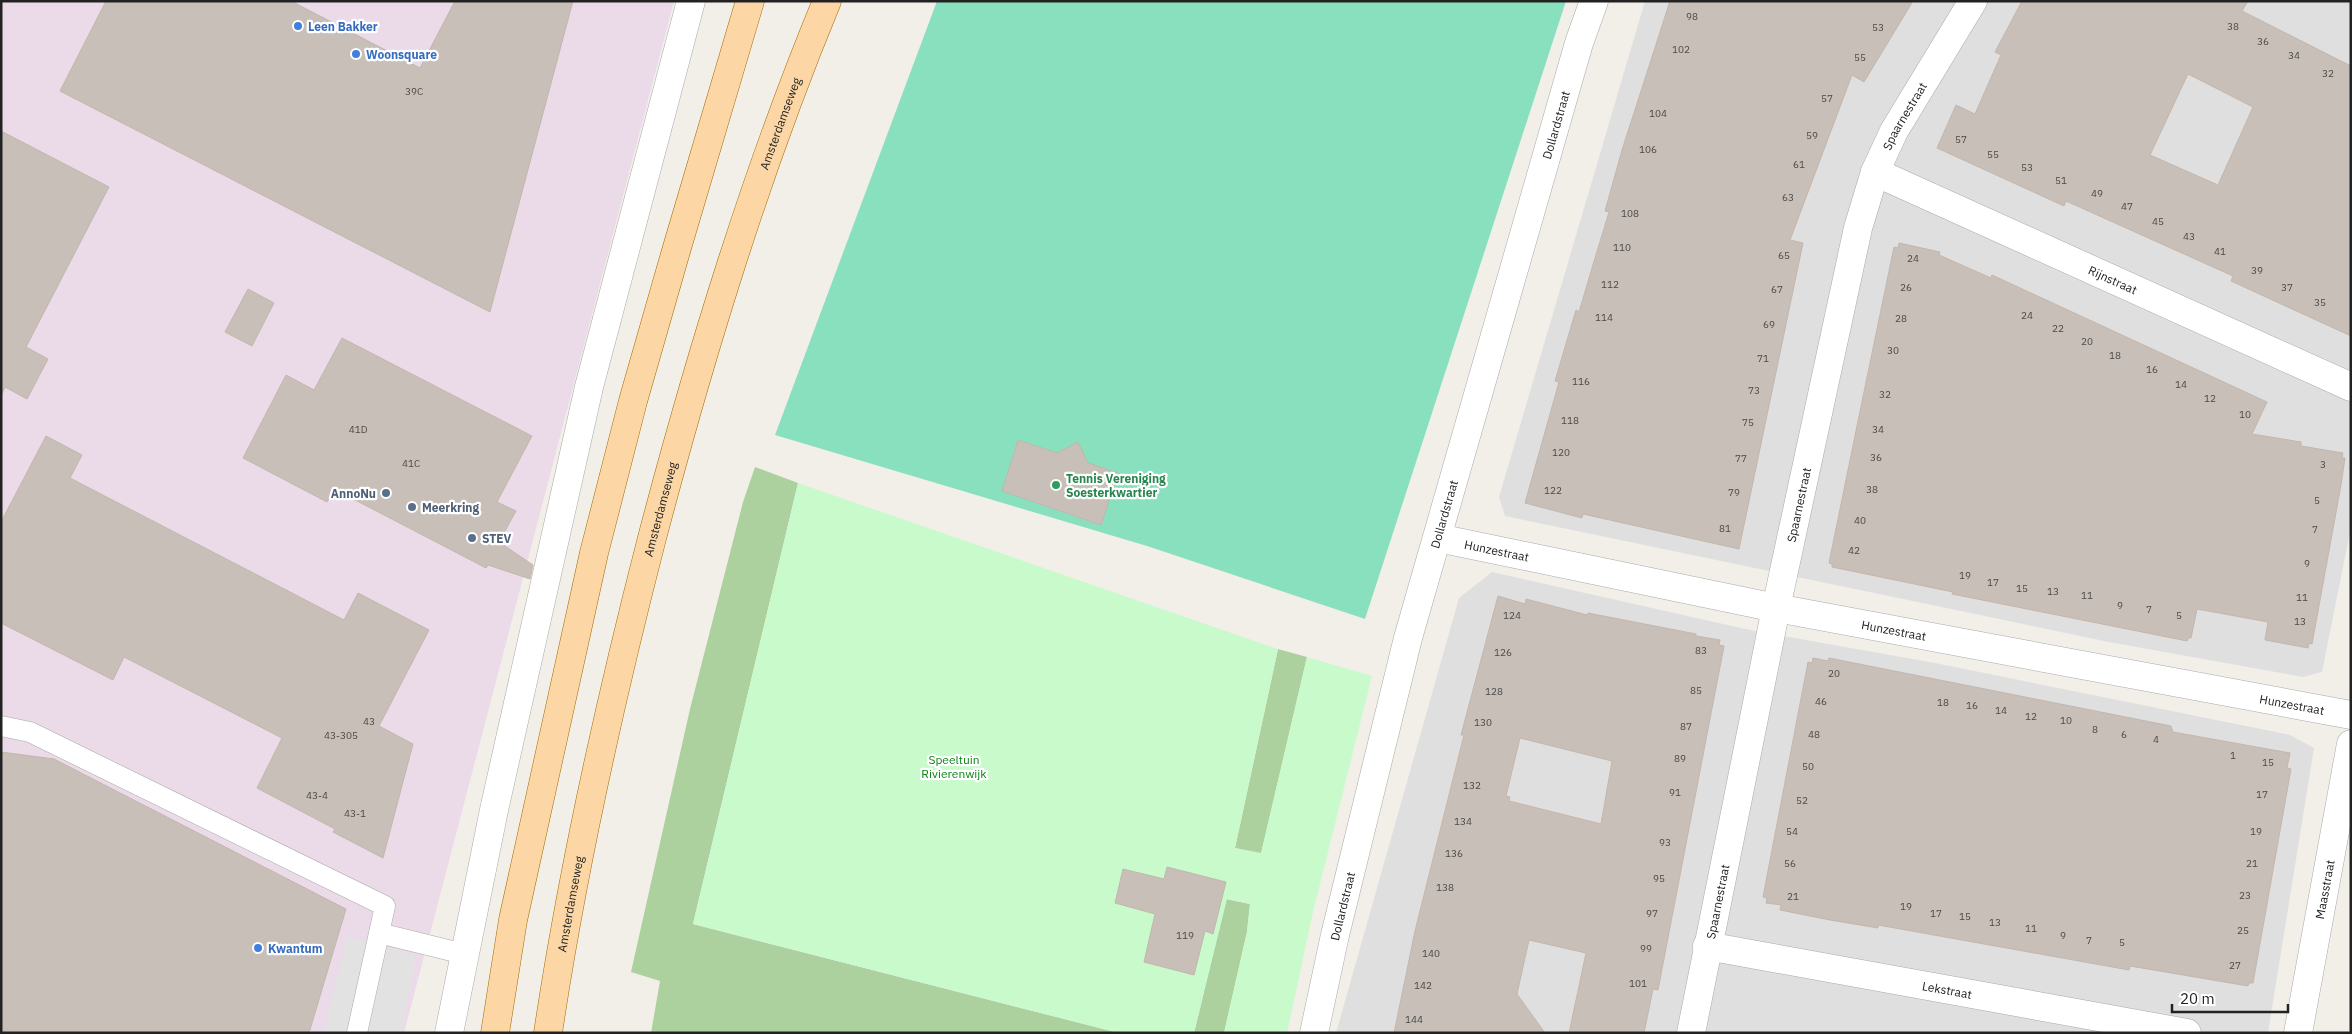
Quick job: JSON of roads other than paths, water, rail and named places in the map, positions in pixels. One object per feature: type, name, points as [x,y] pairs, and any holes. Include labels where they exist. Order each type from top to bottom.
[{"type":"main road","points":[[495,1033],[513,920],[594,553],[665,289],[750,1]]},
{"type":"main road","name":"Amsterdamseweg","points":[[548,1033],[565,923],[594,782],[626,641],[680,431],[703,351],[767,160],[827,1]]},
{"type":"street","points":[[449,1033],[496,801],[589,387],[691,1]]},
{"type":"street","name":"Dollardstraat","points":[[1314,1033],[1335,935],[1408,638],[1576,53],[1594,1]]},
{"type":"street","name":"Spaarnestraat","points":[[1691,1033],[1776,608],[1858,228],[1875,172],[1894,131],[1973,1]]},
{"type":"street","name":"Rijnstraat","points":[[1875,172],[2351,387]]},
{"type":"street","name":"Hunzestraat","points":[[1438,538],[1776,608],[2351,716]]},
{"type":"street","name":"Maasstraat","points":[[2298,1033],[2351,744]]},
{"type":"street","name":"Lekstraat","points":[[1707,946],[2187,1033]]},
{"type":"lane","points":[[1,726],[30,732],[385,906],[357,1033]]},
{"type":"lane","points":[[379,933],[464,954]]},
{"type":"place","name":"Leen Bakker","points":[[298,26]]},
{"type":"place","name":"Woonsquare","points":[[356,54]]},
{"type":"place","name":"Tennis Vereniging Soesterkwartier","points":[[1056,485]]},
{"type":"place","name":"AnnoNu","points":[[386,493]]},
{"type":"place","name":"Meerkring","points":[[412,507]]},
{"type":"place","name":"STEV","points":[[472,538]]},
{"type":"place","name":"Kwantum","points":[[258,948]]},
{"type":"park label","name":"Speeltuin Rivierenwijk","points":[[954,766]]}]
